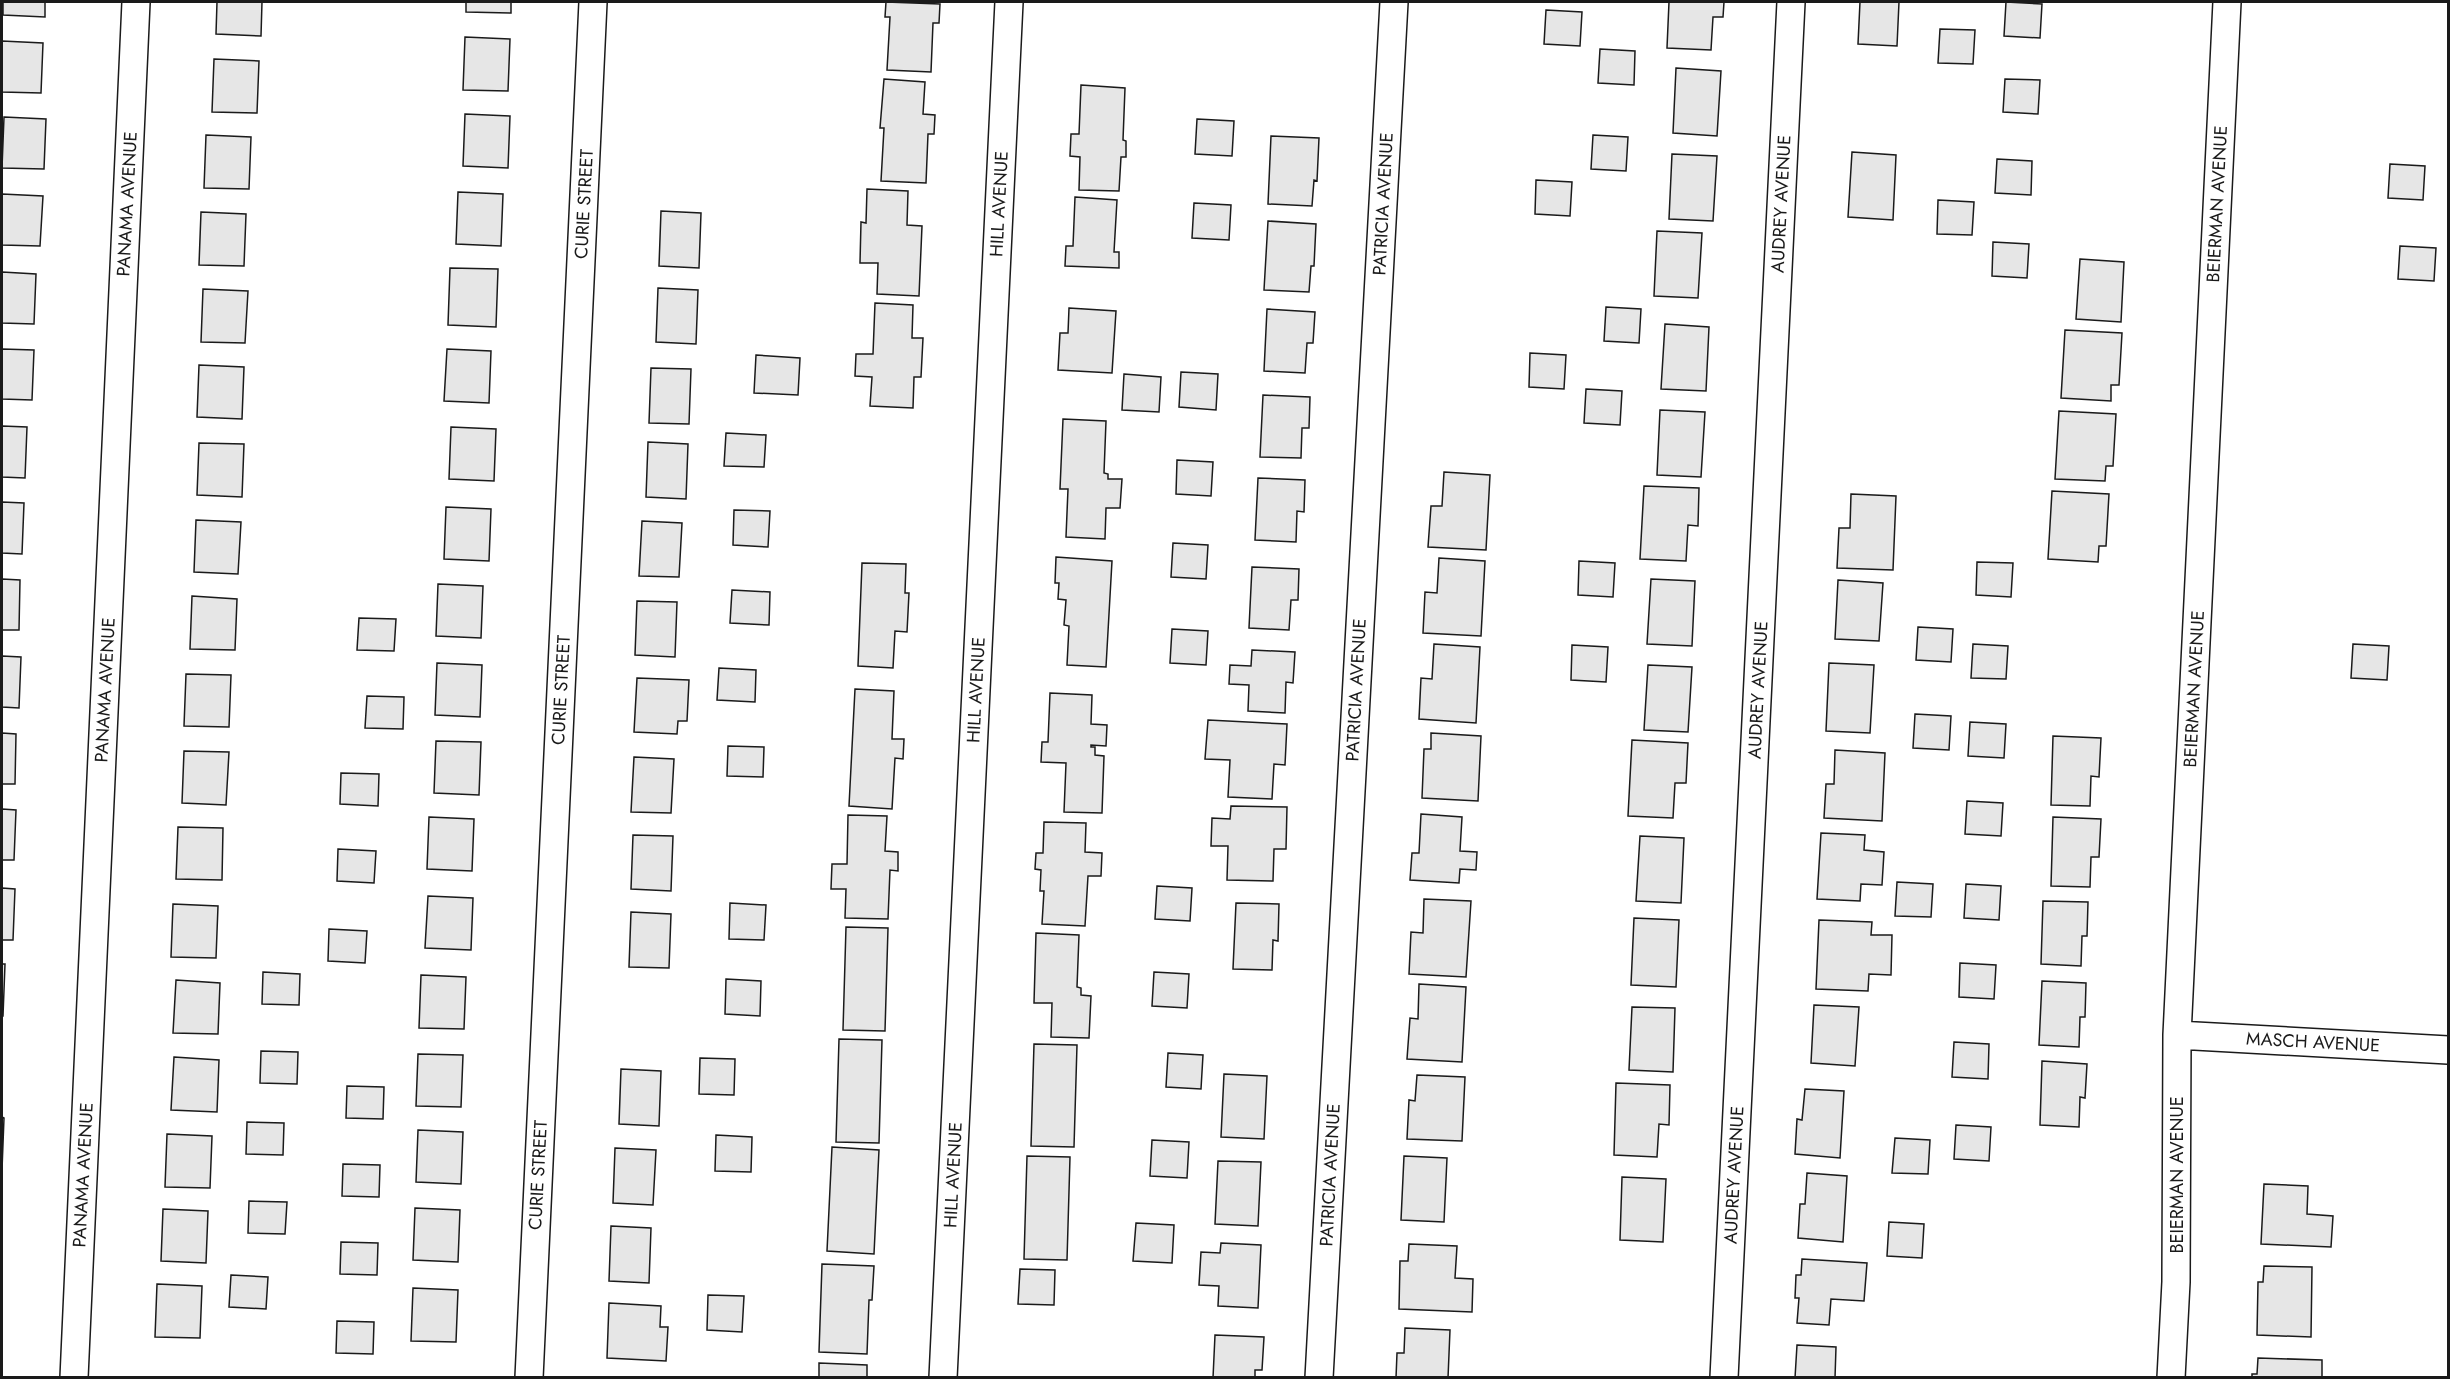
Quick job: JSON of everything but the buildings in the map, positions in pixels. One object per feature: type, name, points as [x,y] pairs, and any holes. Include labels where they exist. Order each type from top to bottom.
[{"type":"street","name":"PANAMA AVENUE","points":[[74,1377],[136,2]]},
{"type":"street","name":"CURIE STREET","points":[[529,1377],[594,2]]},
{"type":"street","name":"HILL AVENUE","points":[[944,1377],[1009,2]]},
{"type":"street","name":"PATRICIA AVENUE","points":[[1319,1377],[1394,2]]},
{"type":"street","name":"AUDREY AVENUE","points":[[1724,1377],[1791,2]]},
{"type":"street","name":"BEIERMAN AVENUE","points":[[2171,1377],[2176,1282],[2177,1035],[2227,2]]},
{"type":"street","name":"MASCH AVENUE","points":[[2177,1035],[2448,1050]]}]
